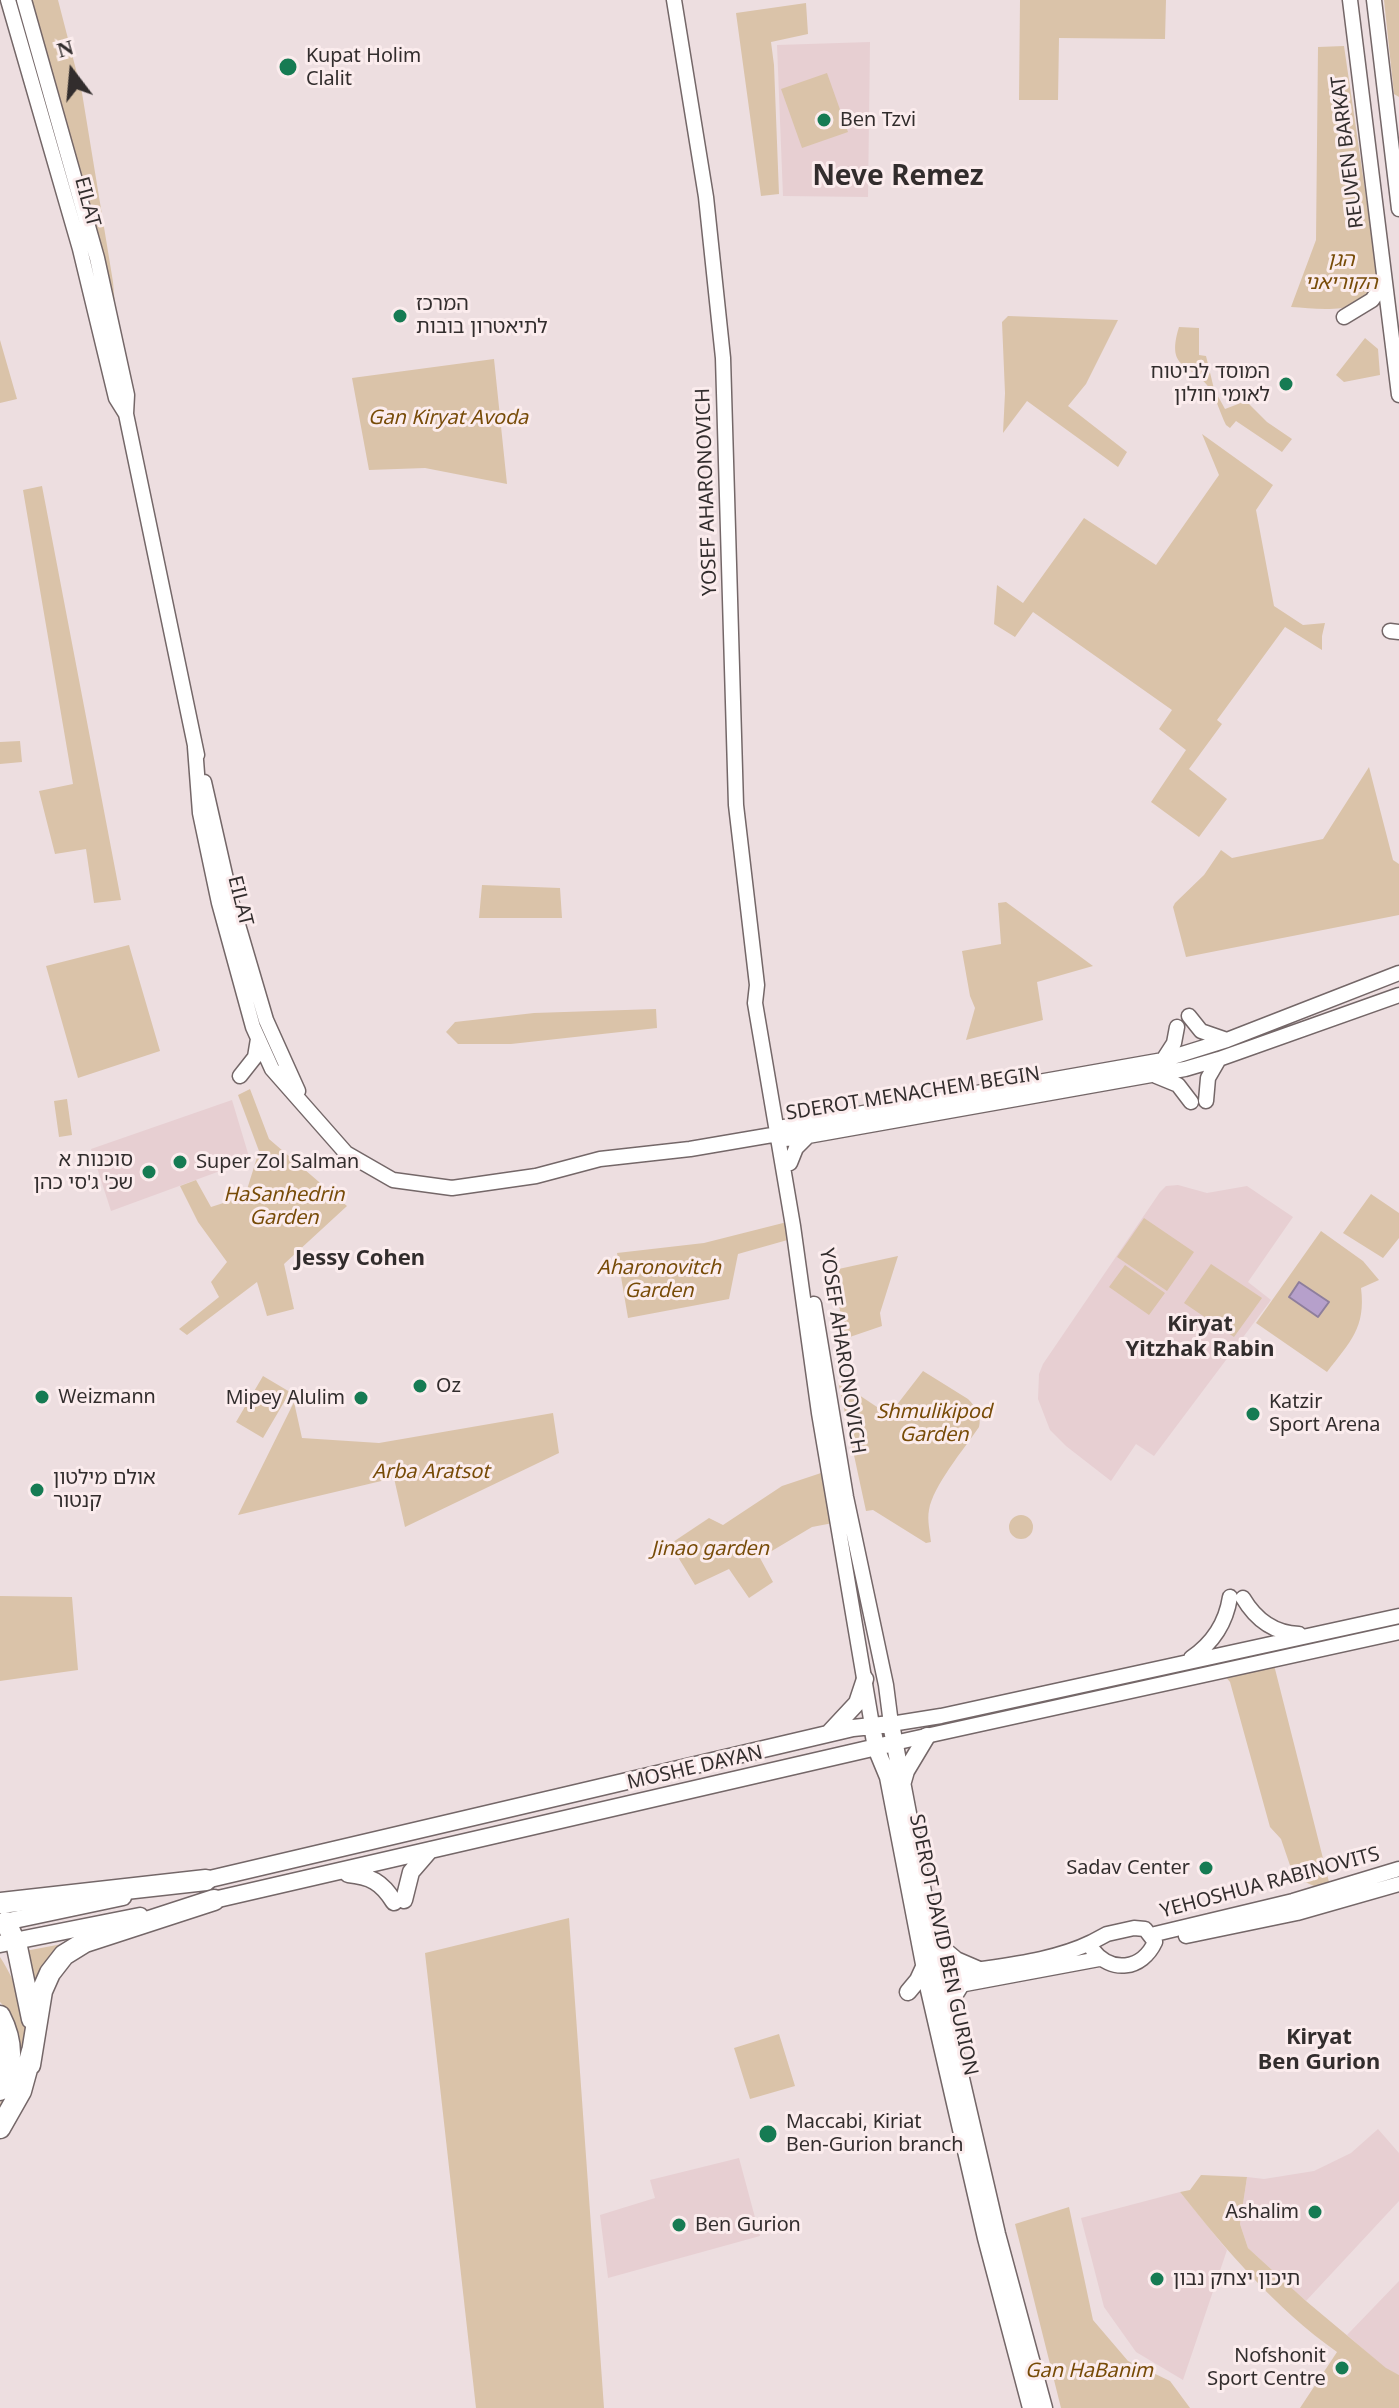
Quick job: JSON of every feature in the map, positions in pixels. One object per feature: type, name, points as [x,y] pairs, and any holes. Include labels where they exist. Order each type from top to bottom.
[{"type":"highway","points":[[30,2065],[33,2034],[31,2009],[2,1916],[206,1880]]},
{"type":"highway","points":[[0,2128],[21,2091],[30,2065],[42,1991],[50,1973],[64,1955],[85,1942],[214,1900]]},
{"type":"highway","points":[[0,2016],[8,2037],[11,2060],[0,2090]]},
{"type":"main road","points":[[829,1733],[857,1703],[865,1679]]},
{"type":"main road","name":"MOSHE DAYAN","points":[[206,1880],[829,1733],[891,1724]]},
{"type":"main road","name":"SDEROT DAVID BEN GURION","points":[[891,1724],[895,1782],[924,1967],[937,1985],[947,2018],[997,2234],[1044,2408]]},
{"type":"main road","name":"SDEROT DAVID BEN GURION","points":[[872,1725],[876,1748],[895,1782],[932,1940],[937,1985],[986,2238],[1031,2408]]},
{"type":"main road","points":[[835,1756],[871,1761],[895,1782],[906,1771],[927,1736]]},
{"type":"main road","name":"MOSHE DAYAN","points":[[8,1943],[338,1873],[894,1743]]},
{"type":"main road","points":[[338,1873],[373,1879],[399,1901],[411,1872],[430,1850]]},
{"type":"main road","points":[[932,1940],[956,1960],[977,1969]]},
{"type":"main road","points":[[908,1992],[924,1967]]},
{"type":"main road","points":[[947,2018],[952,1999],[960,1986]]},
{"type":"street","name":"EILAT","points":[[8,0],[80,249],[116,398],[126,414]]},
{"type":"street","name":"EILAT","points":[[24,0],[97,258],[127,395],[126,414],[195,747],[231,901],[274,1057]]},
{"type":"street","name":"YOSEF AHARONOVICH","points":[[674,0],[706,197],[723,358],[736,805],[757,985],[763,1001],[819,1413],[872,1725]]},
{"type":"street","name":"REUVEN BARKAT","points":[[1350,0],[1399,395]]},
{"type":"street","points":[[1374,0],[1399,209]]},
{"type":"street","points":[[1344,317],[1372,300],[1384,283]]},
{"type":"street","name":"EILAT","points":[[195,747],[200,813],[219,903],[258,1038],[274,1057]]},
{"type":"street","name":"SDEROT MENACHEM BEGIN","points":[[782,1133],[1163,1060],[1227,1040],[1399,973]]},
{"type":"street","name":"SDEROT MENACHEM BEGIN","points":[[782,1133],[808,1136],[1143,1076],[1219,1059],[1399,995]]},
{"type":"street","points":[[1189,1016],[1201,1031],[1227,1040]]},
{"type":"street","points":[[1163,1060],[1174,1043],[1177,1027]]},
{"type":"street","points":[[240,1076],[255,1057],[258,1038]]},
{"type":"street","points":[[274,1057],[303,1102],[346,1153],[393,1180],[452,1188],[782,1133]]},
{"type":"street","points":[[1143,1076],[1159,1076],[1174,1081],[1198,1102],[1219,1059]]},
{"type":"street","name":"YOSEF AHARONOVICH","points":[[782,1133],[790,1163],[836,1443],[886,1685],[891,1724]]},
{"type":"street","points":[[790,1163],[796,1148],[808,1136]]},
{"type":"street","points":[[1184,1663],[1215,1636],[1237,1598],[1274,1629],[1287,1633],[1316,1634]]},
{"type":"street","name":"MOSHE DAYAN","points":[[891,1724],[941,1716],[1399,1616]]},
{"type":"street","name":"MOSHE DAYAN","points":[[894,1743],[1399,1632]]},
{"type":"street","name":"YEHOSHUA RABINOVITS","points":[[1153,1939],[1399,1869]]},
{"type":"street","name":"YEHOSHUA RABINOVITS","points":[[1153,1939],[1297,1913],[1399,1884]]},
{"type":"street","points":[[1134,1928],[1145,1929],[1153,1939],[1148,1956],[1134,1965],[1113,1964],[1099,1959],[1040,1968],[960,1986],[937,1985],[977,1969],[1080,1948],[1107,1934],[1134,1928]]},
{"type":"street","points":[[1092,1942],[1092,1949],[1099,1959]]},
{"type":"shaded area","name":"Ben Tzvi","points":[[870,42],[868,197],[783,196],[777,45]]},
{"type":"shaded area","points":[[232,1100],[250,1160],[111,1211],[91,1149]]},
{"type":"shaded area","points":[[1178,1185],[1207,1193],[1247,1186],[1293,1217],[1248,1282],[1271,1300],[1154,1456],[1136,1444],[1111,1481],[1050,1430],[1038,1399],[1039,1374],[1160,1192],[1166,1186]]},
{"type":"shaded area","points":[[1299,1282],[1329,1302],[1318,1317],[1289,1297]]},
{"type":"shaded area","name":"Ashalim","points":[[1378,2129],[1399,2153],[1399,2201],[1306,2301],[1248,2248],[1240,2224],[1247,2177],[1264,2179],[1314,2171],[1351,2153]]},
{"type":"shaded area","name":"Ben Gurion","points":[[739,2158],[760,2236],[608,2278],[600,2215],[655,2198],[650,2180]]},
{"type":"shaded area","name":"תיכון יצחק נבון","points":[[1180,2192],[1227,2250],[1183,2380],[1136,2352],[1104,2307],[1081,2218]]},
{"type":"shaded area","points":[[1399,2281],[1399,2375],[1386,2369],[1347,2335]]},
{"type":"green space","points":[[28,0],[58,0],[82,93],[116,317]]},
{"type":"green space","points":[[1020,0],[1166,0],[1165,39],[1059,38],[1058,100],[1019,100]]},
{"type":"green space","points":[[1384,0],[1399,0],[1399,97],[1394,94]]},
{"type":"green space","points":[[806,3],[808,34],[771,42],[779,194],[761,196],[736,13]]},
{"type":"green space","name":"הגן הקוריאני","points":[[1344,46],[1378,279],[1372,291],[1353,305],[1329,309],[1291,307],[1316,240],[1318,47]]},
{"type":"green space","points":[[827,73],[848,132],[802,148],[781,89]]},
{"type":"green space","points":[[1008,316],[1118,320],[1086,384],[1068,406],[1127,452],[1118,467],[1027,401],[1003,433],[1002,322]]},
{"type":"green space","points":[[1179,327],[1199,328],[1199,355],[1206,356],[1214,389],[1225,409],[1246,401],[1267,422],[1292,439],[1282,452],[1236,421],[1230,428],[1226,425],[1210,389],[1178,359],[1175,352]]},
{"type":"green space","points":[[1365,338],[1378,349],[1380,375],[1344,382],[1336,375]]},
{"type":"green space","points":[[0,340],[17,399],[0,403]]},
{"type":"green space","name":"Gan Kiryat Avoda","points":[[494,359],[507,484],[425,468],[369,470],[352,378]]},
{"type":"green space","points":[[1202,434],[1273,485],[1256,510],[1274,606],[1303,625],[1325,623],[1322,650],[1285,627],[1217,720],[1222,724],[1189,769],[1227,799],[1199,837],[1151,802],[1186,750],[1159,729],[1172,710],[1033,612],[1015,637],[994,624],[997,585],[1023,603],[1084,518],[1156,565],[1219,475]]},
{"type":"green space","points":[[42,486],[121,900],[94,903],[86,849],[55,854],[39,791],[73,784],[23,490]]},
{"type":"green space","points":[[20,741],[22,762],[0,764],[0,742]]},
{"type":"green space","points":[[1369,767],[1393,860],[1399,864],[1399,915],[1186,957],[1173,907],[1204,875],[1221,850],[1232,858],[1323,839]]},
{"type":"green space","points":[[482,885],[560,888],[562,918],[479,918]]},
{"type":"green space","points":[[1006,902],[1093,966],[1037,982],[1043,1020],[966,1040],[975,1008],[962,951],[1001,944],[998,903]]},
{"type":"green space","points":[[129,945],[160,1051],[78,1078],[46,966]]},
{"type":"green space","points":[[656,1009],[657,1028],[511,1044],[458,1044],[446,1032],[455,1022],[534,1013]]},
{"type":"green space","name":"HaSanhedrin Garden","points":[[250,1089],[269,1139],[347,1206],[284,1264],[294,1309],[267,1316],[257,1282],[187,1335],[179,1329],[219,1297],[211,1282],[227,1262],[198,1222],[180,1186],[196,1180],[211,1207],[245,1196],[259,1151],[238,1095]]},
{"type":"green space","points":[[67,1099],[72,1135],[59,1137],[54,1101]]},
{"type":"green space","points":[[1371,1194],[1399,1213],[1399,1238],[1383,1258],[1343,1233]]},
{"type":"green space","points":[[1144,1218],[1194,1252],[1167,1291],[1117,1257]]},
{"type":"green space","name":"Aharonovitch Garden","points":[[787,1222],[791,1239],[738,1254],[729,1299],[628,1318],[617,1253],[704,1243]]},
{"type":"green space","points":[[1321,1231],[1363,1261],[1379,1280],[1361,1288],[1359,1324],[1327,1372],[1256,1323]]},
{"type":"green space","points":[[898,1256],[880,1313],[882,1326],[844,1339],[834,1270]]},
{"type":"green space","points":[[1211,1264],[1262,1298],[1234,1337],[1184,1303]]},
{"type":"green space","points":[[1125,1265],[1165,1293],[1149,1315],[1109,1287]]},
{"type":"green space","name":"Shmulikipod Garden","points":[[923,1371],[968,1399],[980,1419],[979,1427],[932,1500],[928,1518],[931,1542],[926,1543],[873,1510],[866,1511],[838,1381],[889,1415]]},
{"type":"green space","points":[[263,1376],[290,1392],[263,1438],[236,1422]]},
{"type":"green space","name":"Arba Aratsot","points":[[294,1402],[302,1438],[379,1443],[553,1413],[559,1453],[405,1527],[394,1478],[238,1515]]},
{"type":"green space","name":"Jinao garden","points":[[824,1472],[833,1523],[812,1527],[760,1558],[773,1582],[749,1598],[729,1569],[695,1585],[670,1544],[709,1518],[723,1525],[782,1486]]},
{"type":"green space","points":[[1021,1515],[1029,1519],[1033,1527],[1029,1535],[1021,1539],[1013,1535],[1009,1527],[1013,1519]]},
{"type":"green space","points":[[0,1596],[72,1597],[78,1670],[0,1681]]},
{"type":"green space","points":[[1274,1665],[1329,1882],[1314,1886],[1294,1877],[1281,1839],[1270,1827],[1230,1682],[1225,1676]]},
{"type":"green space","points":[[569,1918],[604,2408],[476,2408],[425,1953]]},
{"type":"green space","points":[[73,1942],[35,1990],[25,1951]]},
{"type":"green space","points":[[0,1957],[22,2005],[27,2046],[17,2079],[0,2115],[0,2103],[9,2090],[9,2012],[0,2002]]},
{"type":"green space","points":[[779,2034],[795,2086],[750,2099],[734,2048]]},
{"type":"green space","points":[[1201,2175],[1247,2177],[1240,2224],[1248,2248],[1306,2301],[1386,2368],[1399,2375],[1399,2408],[1300,2408],[1337,2352],[1272,2298],[1180,2192],[1190,2190]]},
{"type":"green space","name":"Gan HaBanim","points":[[1069,2207],[1093,2320],[1128,2361],[1170,2381],[1190,2408],[1061,2408],[1015,2224]]},
{"type":"place","name":"Kupat Holim Clalit","points":[[288,67]]},
{"type":"place","name":"Ben Tzvi","points":[[824,120]]},
{"type":"place","name":"המרכז לתיאטרון בובות","points":[[400,316]]},
{"type":"place","name":"המוסד לביטוח לאומי חולון","points":[[1286,384]]},
{"type":"place","name":"Super Zol Salman","points":[[180,1162]]},
{"type":"place","name":"סוכנות א שכ' ג'סי כהן","points":[[149,1172]]},
{"type":"place","name":"Oz","points":[[420,1386]]},
{"type":"place","name":"Weizmann","points":[[42,1397]]},
{"type":"place","name":"Mipey Alulim","points":[[361,1398]]},
{"type":"place","name":"Katzir Sport Arena","points":[[1253,1414]]},
{"type":"place","name":"אולם מילטון קנטור","points":[[37,1490]]},
{"type":"place","name":"Sadav Center","points":[[1206,1868]]},
{"type":"place","name":"Maccabi, Kiriat Ben-Gurion branch","points":[[768,2134]]},
{"type":"place","name":"Ashalim","points":[[1315,2212]]},
{"type":"place","name":"Ben Gurion","points":[[679,2225]]},
{"type":"place","name":"תיכון יצחק נבון","points":[[1157,2279]]},
{"type":"place","name":"Nofshonit Sport Centre","points":[[1342,2368]]},
{"type":"district","name":"Neve Remez","points":[[898,177]]},
{"type":"district","name":"Jessy Cohen","points":[[360,1259]]},
{"type":"district","name":"Kiryat Yitzhak Rabin","points":[[1200,1338]]},
{"type":"district","name":"Kiryat Ben Gurion","points":[[1319,2050]]}]
